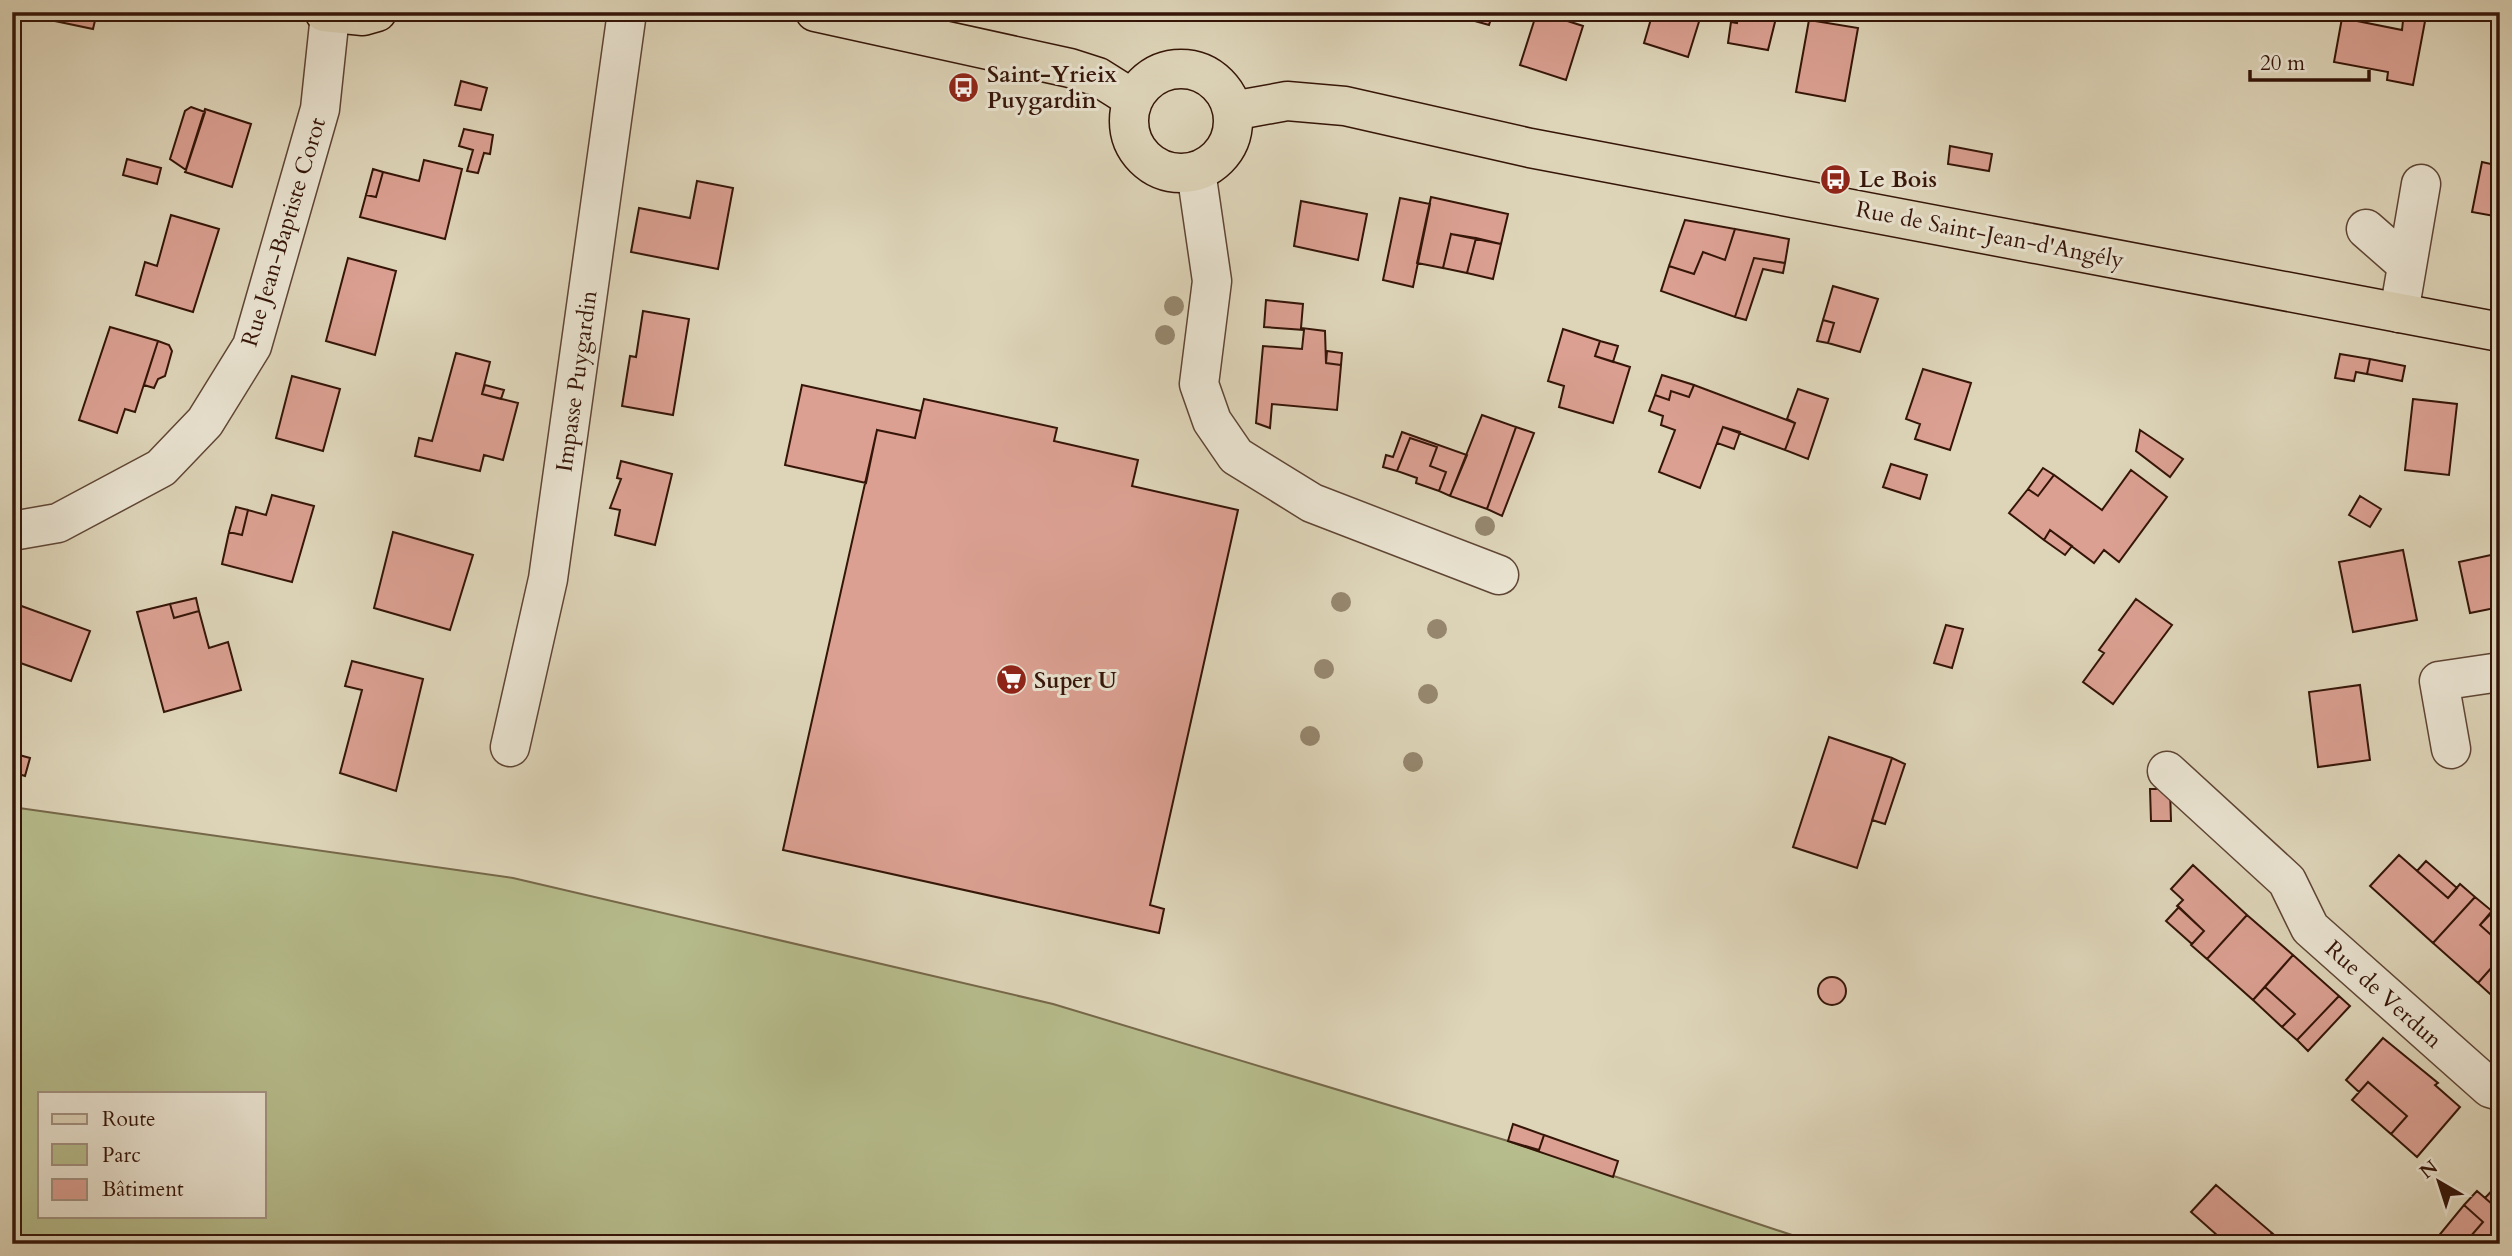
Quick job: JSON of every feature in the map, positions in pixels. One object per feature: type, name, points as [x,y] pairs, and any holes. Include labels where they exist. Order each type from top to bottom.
[{"type":"main road","points":[[327,13],[363,16],[377,12]]},
{"type":"main road","points":[[815,12],[871,18],[1070,68],[1098,77],[1133,99]]},
{"type":"main road","points":[[1172,68],[1190,69],[1206,74],[1220,85],[1232,111],[1232,135],[1224,150],[1212,163],[1196,171],[1179,173],[1162,170],[1147,161],[1136,149],[1129,132],[1128,116],[1133,99],[1142,84],[1156,74],[1172,68]]},
{"type":"main road","name":"Rue de Saint-Jean-d'Angély","points":[[1232,111],[1287,101],[1345,106],[1530,148],[2500,332]]},
{"type":"street","name":"Impasse Puygardin","points":[[510,747],[548,579],[627,12]]},
{"type":"street","name":"Rue Jean-Baptiste Corot","points":[[12,531],[58,523],[161,468],[205,422],[253,346],[320,109],[327,13]]},
{"type":"street","points":[[1196,171],[1212,281],[1199,384],[1212,421],[1236,456],[1312,503],[1499,575]]},
{"type":"street","points":[[2399,313],[2421,184]]},
{"type":"street","points":[[2367,229],[2407,265]]},
{"type":"street","points":[[2451,749],[2440,681],[2500,672]]},
{"type":"street","name":"Rue de Verdun","points":[[2167,771],[2287,881],[2310,928],[2490,1088],[2500,1091]]},
{"type":"green space","points":[[12,807],[513,878],[1053,1004],[1508,1141],[1819,1244],[12,1244]]},
{"type":"building","points":[[12,12],[97,12],[93,29]]},
{"type":"building","points":[[1443,12],[1493,12],[1489,25]]},
{"type":"building","points":[[1537,12],[1553,12],[1552,16],[1583,26],[1566,80],[1520,65]]},
{"type":"building","points":[[1653,12],[1702,12],[1688,57],[1644,43]]},
{"type":"building","points":[[1739,12],[1791,12],[1790,17],[1777,14],[1768,50],[1728,43],[1731,22],[1737,23]]},
{"type":"building","points":[[2404,12],[2426,16],[2413,85],[2387,80],[2388,72],[2334,62],[2342,18],[2402,30]]},
{"type":"building","points":[[1809,20],[1858,28],[1845,101],[1796,92]]},
{"type":"building","points":[[461,81],[487,88],[481,110],[455,105]]},
{"type":"building","points":[[191,107],[205,112],[186,170],[170,159],[185,111]]},
{"type":"building","points":[[205,109],[251,124],[232,187],[185,172]]},
{"type":"building","points":[[464,129],[493,135],[490,154],[484,153],[478,173],[467,171],[473,150],[459,146]]},
{"type":"building","points":[[1950,146],[1992,154],[1989,171],[1948,164]]},
{"type":"building","points":[[127,159],[161,168],[157,184],[123,175]]},
{"type":"building","points":[[424,160],[462,169],[445,239],[360,217],[366,195],[376,197],[383,172],[419,181]]},
{"type":"building","points":[[2482,162],[2500,166],[2500,217],[2472,212]]},
{"type":"building","points":[[373,169],[383,172],[376,197],[366,195]]},
{"type":"building","points":[[697,181],[733,188],[718,269],[631,252],[639,208],[690,218]]},
{"type":"building","points":[[1431,197],[1508,214],[1501,244],[1451,234],[1443,268],[1417,263]]},
{"type":"building","points":[[1400,198],[1430,204],[1413,287],[1383,280]]},
{"type":"building","points":[[1301,201],[1367,214],[1358,260],[1294,246]]},
{"type":"building","points":[[171,215],[219,229],[193,312],[136,295],[145,262],[157,266]]},
{"type":"building","points":[[1685,220],[1735,229],[1725,260],[1703,252],[1694,274],[1669,266]]},
{"type":"building","points":[[1735,229],[1789,239],[1785,263],[1754,258],[1735,317],[1661,291],[1669,266],[1694,274],[1703,252],[1725,260]]},
{"type":"building","points":[[1451,234],[1476,238],[1467,273],[1443,268]]},
{"type":"building","points":[[1476,238],[1501,244],[1493,279],[1467,273]]},
{"type":"building","points":[[348,258],[396,271],[375,355],[326,341]]},
{"type":"building","points":[[1754,258],[1785,263],[1783,273],[1763,269],[1746,320],[1735,317]]},
{"type":"building","points":[[1833,286],[1878,299],[1860,352],[1828,343],[1834,323],[1823,320]]},
{"type":"building","points":[[1266,300],[1303,304],[1301,328],[1325,331],[1326,363],[1341,365],[1337,410],[1272,404],[1270,428],[1256,423],[1263,346],[1302,349],[1304,330],[1264,327]]},
{"type":"building","points":[[643,311],[689,319],[673,415],[622,406],[630,356],[636,357]]},
{"type":"building","points":[[1823,320],[1834,323],[1828,343],[1817,341]]},
{"type":"building","points":[[110,327],[158,341],[135,412],[125,409],[117,433],[79,420]]},
{"type":"building","points":[[1563,329],[1600,341],[1595,356],[1630,367],[1613,423],[1559,407],[1564,386],[1548,381]]},
{"type":"building","points":[[158,341],[169,345],[172,351],[165,376],[158,379],[154,388],[144,385]]},
{"type":"building","points":[[1600,341],[1618,346],[1613,362],[1595,356]]},
{"type":"building","points":[[1327,351],[1342,353],[1341,365],[1326,363]]},
{"type":"building","points":[[456,353],[490,362],[482,394],[518,403],[503,460],[484,455],[480,471],[415,456],[419,438],[432,441]]},
{"type":"building","points":[[2340,354],[2370,359],[2367,374],[2356,372],[2354,381],[2335,378]]},
{"type":"building","points":[[2370,359],[2405,366],[2402,381],[2367,374]]},
{"type":"building","points":[[1923,369],[1971,383],[1950,450],[1915,439],[1920,424],[1906,419]]},
{"type":"building","points":[[1662,375],[1694,385],[1689,397],[1671,391],[1669,400],[1655,395]]},
{"type":"building","points":[[292,376],[340,389],[323,451],[276,438]]},
{"type":"building","points":[[485,385],[504,390],[501,399],[482,394]]},
{"type":"building","points":[[802,385],[921,411],[915,438],[877,430],[866,483],[785,465]]},
{"type":"building","points":[[1694,385],[1795,423],[1785,450],[1723,427],[1700,488],[1659,472],[1675,430],[1661,425],[1663,416],[1649,411],[1655,395],[1669,400],[1671,391],[1689,397]]},
{"type":"building","points":[[1798,389],[1828,399],[1808,459],[1785,450],[1795,423],[1787,419]]},
{"type":"building","name":"Super U","points":[[924,399],[1057,428],[1054,441],[1138,460],[1132,486],[1238,510],[1150,905],[1164,909],[1159,933],[783,850],[877,430],[915,438]]},
{"type":"building","points":[[2413,399],[2457,404],[2449,475],[2405,470]]},
{"type":"building","points":[[1482,415],[1516,427],[1487,509],[1450,496]]},
{"type":"building","points":[[1516,427],[1534,433],[1502,516],[1487,509]]},
{"type":"building","points":[[1723,427],[1740,432],[1734,449],[1717,443]]},
{"type":"building","points":[[2140,430],[2183,459],[2170,477],[2136,451]]},
{"type":"building","points":[[1402,432],[1467,455],[1450,496],[1439,491],[1446,472],[1430,466],[1437,447],[1410,438],[1397,471],[1383,467],[1386,455],[1393,457]]},
{"type":"building","points":[[1410,438],[1437,447],[1430,466],[1446,472],[1439,491],[1416,483],[1417,478],[1397,471]]},
{"type":"building","points":[[621,461],[672,474],[655,545],[615,535],[620,510],[610,508],[621,479],[617,478]]},
{"type":"building","points":[[1891,464],[1927,475],[1920,499],[1883,487]]},
{"type":"building","points":[[2043,468],[2054,475],[2038,496],[2028,489]]},
{"type":"building","points":[[2131,470],[2167,497],[2119,562],[2104,550],[2094,563],[2050,530],[2044,540],[2009,513],[2028,489],[2038,496],[2054,475],[2102,510]]},
{"type":"building","points":[[272,495],[314,506],[292,582],[222,564],[229,532],[242,535],[248,510],[266,515]]},
{"type":"building","points":[[2360,496],[2381,509],[2370,527],[2349,515]]},
{"type":"building","points":[[236,507],[248,510],[242,535],[229,532]]},
{"type":"building","points":[[2050,530],[2072,546],[2065,555],[2044,540]]},
{"type":"building","points":[[393,532],[473,555],[450,630],[374,608]]},
{"type":"building","points":[[2403,550],[2417,620],[2353,632],[2339,562]]},
{"type":"building","points":[[2500,553],[2500,607],[2470,613],[2459,562]]},
{"type":"building","points":[[196,598],[199,611],[174,618],[170,604]]},
{"type":"building","points":[[2136,599],[2172,625],[2113,704],[2083,682],[2104,653],[2099,650]]},
{"type":"building","points":[[16,604],[90,631],[71,681],[12,660],[12,615]]},
{"type":"building","points":[[170,604],[174,618],[199,611],[209,648],[228,642],[241,690],[164,712],[137,612]]},
{"type":"building","points":[[1946,625],[1963,629],[1952,668],[1934,663]]},
{"type":"building","points":[[352,661],[423,679],[396,791],[340,773],[362,690],[345,686]]},
{"type":"building","points":[[2360,685],[2370,760],[2318,767],[2309,692]]},
{"type":"building","points":[[1829,737],[1892,758],[1857,868],[1793,847]]},
{"type":"building","points":[[12,753],[30,758],[25,776],[12,772]]},
{"type":"building","points":[[1892,758],[1905,764],[1885,824],[1872,820]]},
{"type":"building","points":[[2150,789],[2170,789],[2171,821],[2151,821]]},
{"type":"building","points":[[2399,855],[2448,898],[2460,884],[2475,897],[2433,943],[2370,886]]},
{"type":"building","points":[[2426,861],[2457,888],[2448,898],[2417,871]]},
{"type":"building","points":[[2193,865],[2247,915],[2207,959],[2191,945],[2204,931],[2177,906],[2183,900],[2171,889]]},
{"type":"building","points":[[2475,897],[2492,911],[2480,925],[2500,943],[2500,958],[2478,983],[2433,943]]},
{"type":"building","points":[[2500,904],[2500,943],[2480,925]]},
{"type":"building","points":[[2179,907],[2204,931],[2192,944],[2166,921]]},
{"type":"building","points":[[2247,915],[2293,955],[2253,1000],[2207,959]]},
{"type":"building","points":[[2293,955],[2339,996],[2297,1040],[2282,1027],[2295,1014],[2265,987]]},
{"type":"building","points":[[2500,958],[2500,1003],[2478,983]]},
{"type":"building","points":[[1832,977],[1842,981],[1846,991],[1842,1001],[1832,1005],[1822,1001],[1818,991],[1822,981]]},
{"type":"building","points":[[2265,987],[2295,1014],[2282,1027],[2253,1000]]},
{"type":"building","points":[[2339,996],[2350,1006],[2308,1051],[2297,1040]]},
{"type":"building","points":[[2383,1038],[2438,1083],[2435,1085],[2460,1107],[2417,1157],[2391,1134],[2407,1116],[2368,1082],[2359,1092],[2346,1080]]},
{"type":"building","points":[[2368,1082],[2407,1116],[2391,1134],[2352,1100]]},
{"type":"building","points":[[1513,1124],[1544,1135],[1539,1150],[1508,1141]]},
{"type":"building","points":[[1544,1135],[1618,1161],[1613,1177],[1508,1141],[1539,1150]]},
{"type":"building","points":[[2500,1182],[2500,1211],[2485,1198]]},
{"type":"building","points":[[2216,1185],[2272,1233],[2263,1244],[2227,1244],[2191,1212]]},
{"type":"building","points":[[2477,1191],[2500,1211],[2500,1244],[2464,1244],[2483,1222],[2464,1205]]},
{"type":"building","points":[[2464,1205],[2483,1222],[2464,1244],[2432,1244]]},
{"type":"building","points":[[2272,1233],[2284,1244],[2263,1244]]},
{"type":"place","name":"Saint-Yrieix Puygardin","points":[[964,87]]},
{"type":"place","name":"Le Bois","points":[[1836,179]]},
{"type":"place","name":"Super U","points":[[1011,680]]}]
